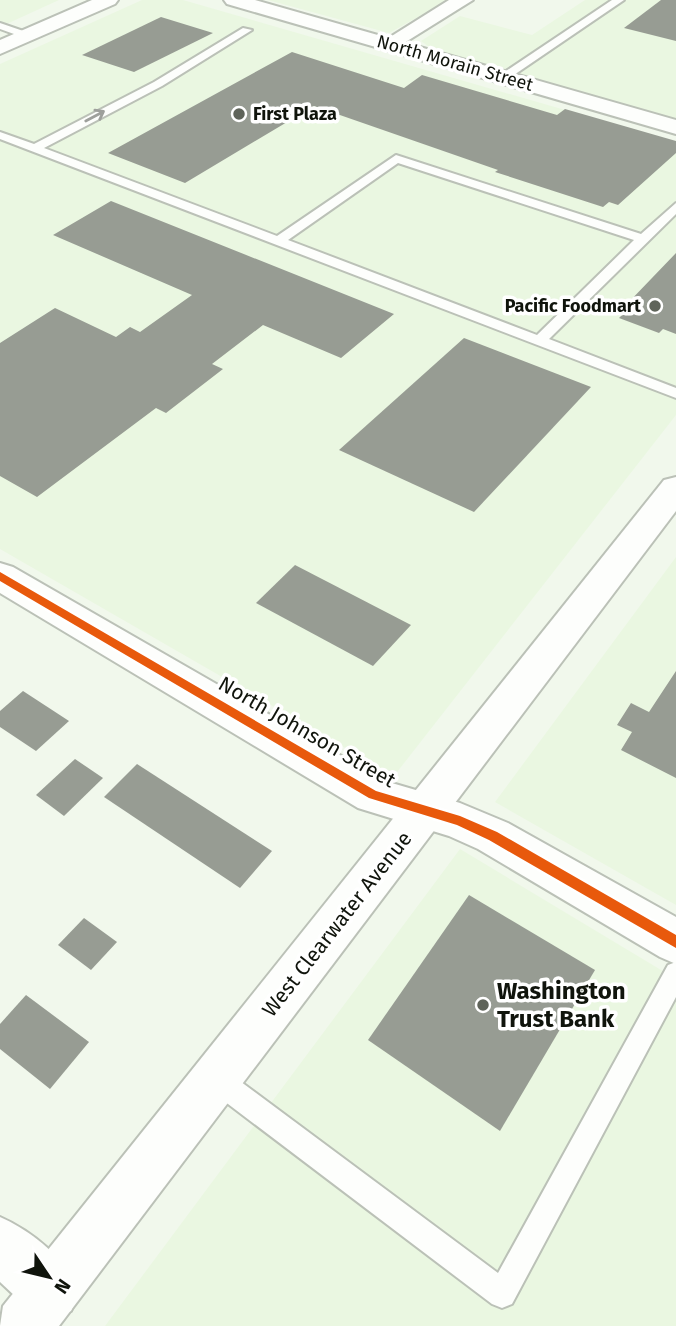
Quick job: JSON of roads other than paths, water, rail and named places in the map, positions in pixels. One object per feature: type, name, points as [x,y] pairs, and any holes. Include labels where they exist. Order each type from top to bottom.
[{"type":"main road","points":[[0,48],[108,0]]},
{"type":"main road","name":"North Morain Street","points":[[234,0],[676,127]]},
{"type":"main road","points":[[389,44],[463,0]]},
{"type":"main road","name":"West Clearwater Avenue","points":[[37,1308],[676,488]]},
{"type":"main road","name":"North Johnson Street","points":[[0,576],[373,795],[460,821],[493,836],[676,942]]},
{"type":"main road","points":[[0,1245],[37,1308]]},
{"type":"lane","points":[[504,77],[619,0]]},
{"type":"lane","points":[[0,26],[28,36]]},
{"type":"lane","points":[[35,148],[158,84],[247,30]]},
{"type":"lane","points":[[0,135],[676,393]]},
{"type":"lane","points":[[278,241],[396,159],[643,239]]},
{"type":"lane","points":[[539,341],[676,207]]},
{"type":"lane","points":[[216,1079],[502,1294],[676,973]]},
{"type":"place","name":"First Plaza","points":[[239,114]]},
{"type":"place","name":"Pacific Foodmart","points":[[655,306]]},
{"type":"place","name":"Washington Trust Bank","points":[[483,1005]]}]
